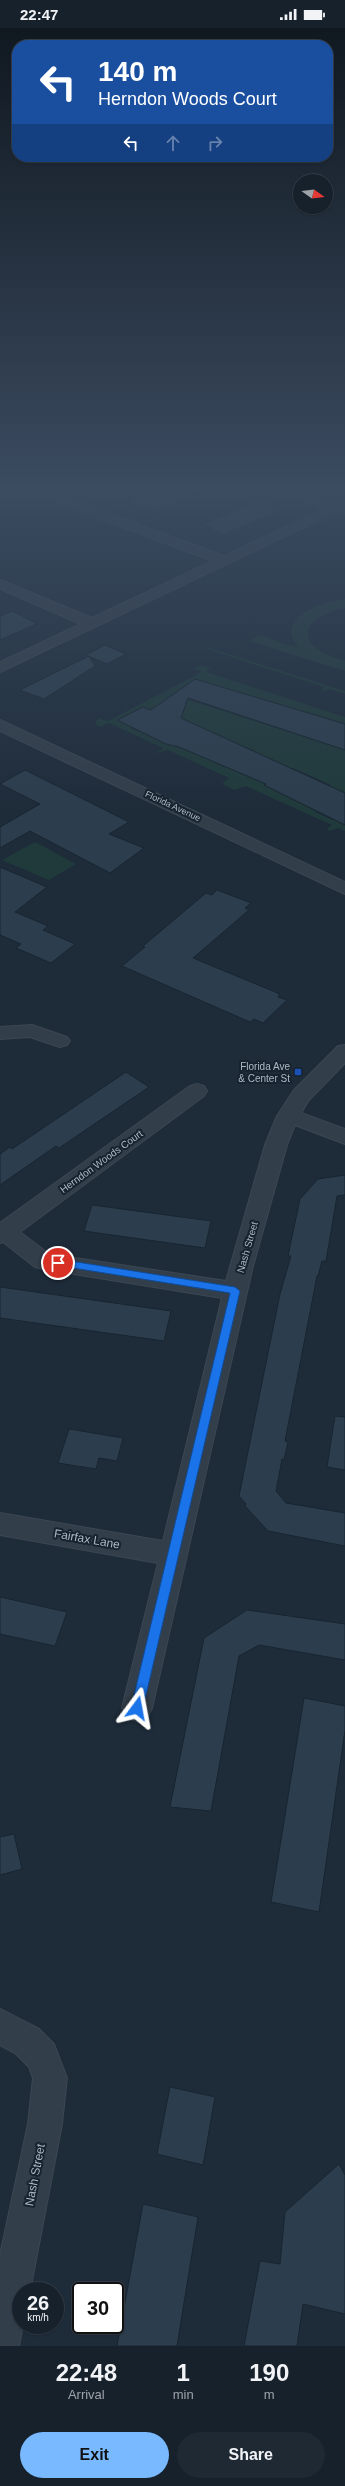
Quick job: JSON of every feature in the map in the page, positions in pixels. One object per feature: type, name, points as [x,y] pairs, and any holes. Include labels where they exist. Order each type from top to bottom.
[{"type":"street","points":[[21,593],[93,624]]},
{"type":"street","points":[[0,668],[158,593]]},
{"type":"street","name":"Florida Avenue","points":[[0,725],[345,889]]},
{"type":"street","points":[[0,1033],[32,1031],[60,1041]]},
{"type":"street","points":[[345,1051],[301,1095],[288,1116],[316,1124],[345,1137]]},
{"type":"street","name":"Herndon Woods Court","points":[[197,1091],[3,1233],[43,1260],[235,1291]]},
{"type":"street","name":"Nash Street","points":[[137,1708],[235,1291],[276,1146],[288,1116]]},
{"type":"street","name":"Fairfax Lane","points":[[0,1524],[173,1554]]},
{"type":"street","name":"Nash Street","points":[[0,2026],[27,2041],[42,2056],[50,2078],[46,2124],[0,2346]]},
{"type":"green space","points":[[345,599],[345,608],[324,615],[317,620],[311,625],[308,631],[308,637],[312,644],[319,650],[345,661],[345,671],[249,641],[260,635],[298,648],[292,634],[292,628],[295,621],[314,607]]},
{"type":"green space","points":[[206,647],[345,691],[345,694],[330,689],[321,692],[325,687],[207,649]]},
{"type":"green space","points":[[201,666],[210,667],[206,672],[345,717],[345,724],[195,679],[176,692],[191,698],[189,700],[345,750],[345,794],[330,786],[331,785],[293,768],[256,779],[317,810],[315,812],[333,820],[335,818],[345,825],[345,831],[338,828],[329,831],[327,829],[332,825],[246,786],[234,790],[222,784],[229,778],[168,750],[156,753],[163,748],[109,723],[100,727],[95,724],[98,718],[108,721],[202,672],[194,668]],"holes":[[[143,707],[255,751],[227,768],[210,760],[208,757],[205,758],[181,745],[178,747],[130,728],[132,727],[118,720]]]},
{"type":"green space","points":[[35,842],[76,864],[49,880],[2,860]]},
{"type":"building","points":[[13,611],[37,624],[0,640],[0,616]]},
{"type":"building","points":[[105,645],[126,654],[107,664],[86,655]]},
{"type":"building","points":[[89,656],[95,666],[44,699],[20,690]]},
{"type":"building","points":[[195,679],[345,724],[345,750],[188,698],[181,718],[345,793],[345,825],[264,785],[266,784],[179,747],[166,744],[117,720],[143,707],[151,710]]},
{"type":"building","points":[[25,770],[129,822],[109,834],[144,848],[110,873],[30,831],[0,848],[0,827],[40,804],[0,784]]},
{"type":"building","points":[[0,867],[47,887],[15,912],[48,926],[43,930],[75,944],[51,963],[16,948],[21,944],[0,935]]},
{"type":"building","points":[[217,890],[251,903],[245,908],[249,910],[193,958],[280,994],[278,997],[287,1000],[263,1023],[254,1019],[250,1022],[122,966],[145,947],[143,946],[206,893],[212,895]]},
{"type":"building","points":[[126,1072],[149,1087],[59,1148],[56,1146],[0,1185],[0,1154],[10,1147],[12,1149]]},
{"type":"building","points":[[345,1175],[345,1195],[337,1196],[326,1261],[322,1261],[317,1276],[285,1441],[288,1442],[284,1460],[282,1459],[276,1491],[286,1503],[345,1513],[345,1546],[268,1531],[245,1506],[246,1504],[239,1496],[280,1294],[291,1256],[288,1256],[300,1199],[318,1179]]},
{"type":"building","points":[[92,1205],[211,1221],[205,1248],[84,1231]]},
{"type":"building","points":[[0,1287],[171,1311],[164,1341],[0,1318]]},
{"type":"building","points":[[335,1416],[345,1417],[345,1470],[327,1467]]},
{"type":"building","points":[[69,1429],[123,1438],[117,1461],[99,1458],[96,1469],[58,1463]]},
{"type":"building","points":[[0,1597],[67,1612],[55,1646],[0,1634]]},
{"type":"building","points":[[247,1610],[345,1624],[345,1660],[259,1645],[239,1656],[211,1811],[170,1807],[204,1638]]},
{"type":"building","points":[[304,1698],[345,1706],[345,1730],[319,1912],[271,1902]]},
{"type":"building","points":[[14,1834],[22,1869],[0,1875],[0,1837]]},
{"type":"building","points":[[170,2087],[215,2097],[203,2165],[157,2154]]},
{"type":"building","points":[[339,2164],[345,2175],[345,2314],[303,2304],[297,2346],[244,2346],[260,2261],[280,2264],[285,2212]]},
{"type":"building","points":[[143,2204],[198,2217],[177,2346],[117,2346],[119,2334],[124,2334],[124,2308]]},
{"type":"place","name":"Florida Ave & Center St","points":[[298,1072]]},
{"type":"route","points":[[58,1263],[235,1291],[137,1708]]}]
